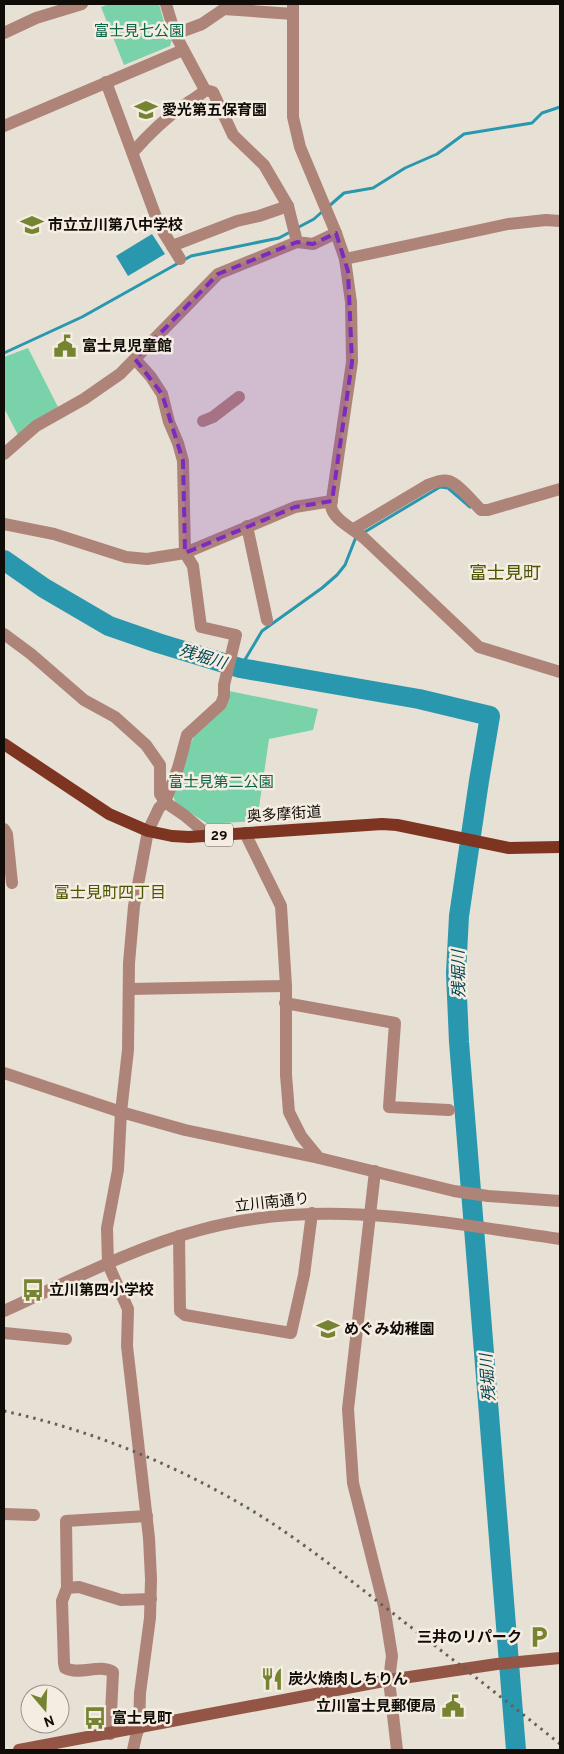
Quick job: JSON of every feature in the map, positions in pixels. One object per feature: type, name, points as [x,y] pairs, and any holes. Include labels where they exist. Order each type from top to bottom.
[{"type":"main road","name":"奥多摩街道","points":[[4,744],[109,814],[148,831],[172,836],[209,836],[382,824],[397,825],[509,848],[560,847]]},
{"type":"main road","points":[[19,1750],[389,1680],[527,1660],[560,1658]]},
{"type":"street","points":[[4,33],[36,18],[82,4]]},
{"type":"street","points":[[166,4],[175,34],[205,90],[213,92],[233,135],[264,165],[288,206],[295,234],[313,244],[336,233]]},
{"type":"street","points":[[175,34],[202,24],[224,9],[293,9],[293,117],[300,147],[345,259],[350,302],[352,362],[332,511],[335,517],[359,534],[479,647],[560,672]]},
{"type":"street","points":[[4,126],[183,50]]},
{"type":"street","points":[[106,82],[159,225],[180,259]]},
{"type":"street","points":[[133,152],[162,122],[201,95],[205,90]]},
{"type":"street","points":[[172,246],[288,206]]},
{"type":"street","points":[[345,259],[508,224],[546,220],[560,221]]},
{"type":"street","points":[[4,454],[36,426],[54,414],[84,399],[120,374],[218,274],[295,234]]},
{"type":"street","points":[[134,1750],[136,1736],[140,1728],[140,1693],[150,1618],[149,1538],[127,1346],[128,1309],[108,1264],[107,1228],[118,1170],[121,1112],[128,1050],[129,962],[134,906],[148,831],[159,808],[165,802],[178,768],[187,735],[221,704],[236,635],[201,627],[193,566],[185,553],[183,461],[169,422],[162,394],[151,377],[135,359]]},
{"type":"street","points":[[203,421],[213,417],[239,397]]},
{"type":"street","points":[[359,534],[428,485],[439,481],[448,480],[481,510],[488,510],[560,489]]},
{"type":"street","points":[[4,524],[54,534],[126,557],[147,558],[185,553],[246,526],[296,507],[332,501]]},
{"type":"street","points":[[246,526],[267,620]]},
{"type":"street","points":[[4,634],[31,654],[84,700],[115,716],[146,745],[160,765],[160,794],[165,802],[209,836]]},
{"type":"street","points":[[4,828],[7,834],[12,883]]},
{"type":"street","points":[[246,833],[281,906],[286,986],[286,1076],[289,1112],[301,1136],[319,1158]]},
{"type":"street","points":[[130,989],[286,986]]},
{"type":"street","points":[[286,1003],[395,1023],[389,1107],[450,1110]]},
{"type":"street","points":[[4,1073],[121,1112],[185,1130],[319,1158],[454,1191],[488,1196],[560,1201]]},
{"type":"street","points":[[375,1171],[348,1410],[353,1483],[384,1606],[392,1656],[389,1680],[398,1750]]},
{"type":"street","points":[[179,1236],[180,1311],[185,1315],[291,1333],[304,1274],[312,1213]]},
{"type":"street","name":"立川南通り","points":[[4,1311],[108,1264],[179,1236],[251,1219],[312,1213],[370,1214],[560,1239]]},
{"type":"street","points":[[4,1333],[66,1339]]},
{"type":"street","points":[[4,1514],[34,1514]]},
{"type":"street","points":[[110,1734],[113,1672],[108,1669],[71,1671],[65,1668],[62,1601],[67,1588],[66,1521],[147,1516]]},
{"type":"street","points":[[67,1588],[79,1587],[120,1600],[151,1600]]},
{"type":"highlighted area","points":[[336,233],[348,271],[352,362],[332,501],[295,507],[185,553],[183,461],[162,394],[135,359],[218,274],[297,242],[313,244]]},
{"type":"green space","name":"富士見七公園","points":[[109,4],[159,4],[164,22],[172,39],[170,46],[124,65],[101,7]]},
{"type":"green space","points":[[28,348],[58,407],[18,435],[4,408],[4,357]]},
{"type":"green space","name":"富士見第二公園","points":[[229,691],[318,709],[313,730],[269,739],[257,821],[208,824],[176,804],[173,795],[194,735]]},
{"type":"water","points":[[152,234],[165,254],[128,276],[116,256]]},
{"type":"waterway","points":[[328,207],[344,193],[373,188],[405,168],[437,154],[464,134],[532,123],[542,113],[560,107]]},
{"type":"waterway","points":[[297,228],[314,219],[323,211]]},
{"type":"waterway","points":[[4,353],[82,317],[191,256],[279,238],[292,231]]},
{"type":"waterway","points":[[363,533],[440,487],[448,488],[470,507]]},
{"type":"waterway","points":[[240,668],[262,631],[337,575],[345,565],[356,537]]},
{"type":"waterway","name":"残堀川","points":[[4,560],[44,588],[109,626],[158,643],[240,668],[419,699],[490,716],[459,916],[456,973],[459,1042],[516,1750]]},
{"type":"railway","points":[[4,1411],[70,1428],[102,1439],[166,1465],[256,1513],[324,1560],[560,1744]]},
{"type":"place","name":"愛光第五保育園","points":[[146,110]]},
{"type":"place","name":"市立立川第八中学校","points":[[32,225]]},
{"type":"place","name":"富士見児童館","points":[[65,346]]},
{"type":"place","name":"立川第四小学校","points":[[33,1290]]},
{"type":"place","name":"めぐみ幼稚園","points":[[328,1329]]},
{"type":"place","name":"三井のリパーク","points":[[539,1637]]},
{"type":"place","name":"炭火焼肉しちりん","points":[[272,1679]]},
{"type":"place","name":"立川富士見郵便局","points":[[453,1706]]},
{"type":"place","name":"富士見町","points":[[95,1718]]},
{"type":"district","name":"富士見町","points":[[505,573]]},
{"type":"district","name":"富士見町四丁目","points":[[110,892]]}]
